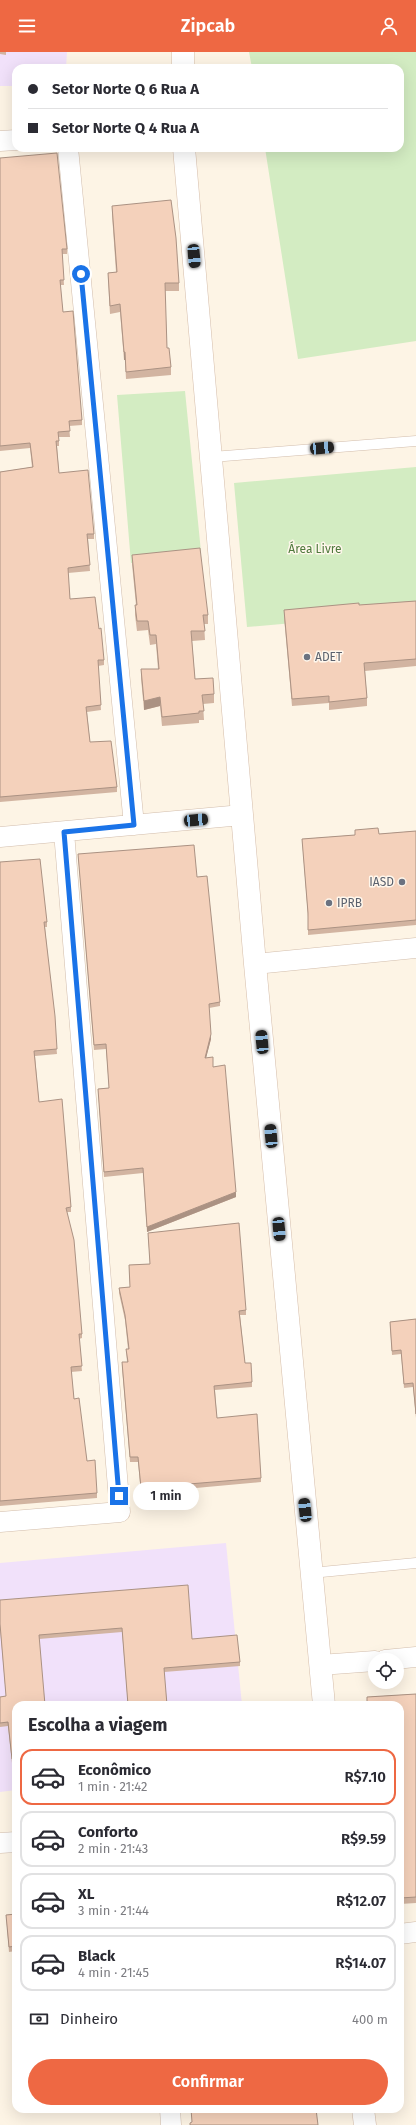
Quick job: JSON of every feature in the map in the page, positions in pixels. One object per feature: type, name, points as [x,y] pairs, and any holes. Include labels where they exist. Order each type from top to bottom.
[{"type":"street","points":[[183,52],[183,64]]},
{"type":"street","points":[[0,141],[12,140]]},
{"type":"street","points":[[68,152],[134,825]]},
{"type":"street","points":[[184,152],[255,964],[324,1701]]},
{"type":"street","points":[[0,837],[242,815]]},
{"type":"street","points":[[0,1522],[120,1512],[64,832]]},
{"type":"street","points":[[255,964],[416,948]]},
{"type":"street","points":[[404,1658],[416,1657]]},
{"type":"street","points":[[320,1665],[368,1662]]},
{"type":"street","points":[[0,1843],[12,1842]]},
{"type":"street","points":[[404,1934],[416,1932]]},
{"type":"street","points":[[170,2113],[171,2125]]},
{"type":"street","points":[[364,2113],[365,2125]]},
{"type":"lane","points":[[212,457],[416,441]]},
{"type":"lane","points":[[311,1573],[416,1563]]},
{"type":"shaded area","points":[[0,52],[67,52],[66,64],[12,64],[12,86],[0,86]]},
{"type":"shaded area","points":[[226,1543],[242,1701],[12,1701],[12,1790],[0,1792],[0,1563]]},
{"type":"green space","points":[[249,52],[416,52],[416,341],[298,359],[266,152],[404,152],[404,64],[251,64]]},
{"type":"green space","points":[[185,391],[201,552],[131,563],[117,395]]},
{"type":"green space","name":"Área Livre","points":[[416,467],[416,612],[247,627],[234,483]]},
{"type":"building","points":[[57,153],[67,249],[62,249],[64,280],[60,280],[63,312],[73,311],[82,420],[69,421],[70,431],[58,432],[59,441],[56,441],[59,473],[88,470],[94,534],[87,534],[90,565],[68,568],[70,599],[95,597],[99,629],[101,628],[104,660],[98,660],[101,705],[86,707],[90,742],[111,741],[117,787],[0,797],[0,472],[33,467],[30,443],[0,446],[0,158]]},
{"type":"building","points":[[171,200],[176,238],[179,283],[165,283],[167,348],[169,348],[171,367],[126,372],[120,304],[110,306],[108,273],[117,272],[112,206]]},
{"type":"building","points":[[200,548],[208,615],[203,615],[205,631],[191,631],[195,679],[213,678],[214,694],[202,695],[204,711],[199,711],[199,713],[162,717],[160,697],[144,701],[141,669],[159,669],[156,635],[150,635],[148,621],[137,621],[135,605],[137,605],[132,555]]},
{"type":"building","points":[[416,601],[416,659],[364,663],[367,698],[329,702],[329,696],[292,699],[284,610],[359,603],[359,605]]},
{"type":"building","points":[[378,828],[379,834],[416,831],[416,920],[308,930],[302,839],[355,835],[355,830]]},
{"type":"building","points":[[194,845],[197,877],[207,876],[220,1002],[209,1004],[211,1034],[205,1058],[213,1057],[213,1067],[225,1065],[236,1192],[147,1227],[143,1168],[104,1172],[98,1089],[109,1088],[106,1044],[94,1045],[78,854]]},
{"type":"building","points":[[40,859],[47,922],[44,922],[55,1016],[57,1049],[34,1051],[39,1102],[62,1099],[71,1207],[66,1208],[74,1240],[82,1334],[79,1334],[82,1366],[71,1367],[74,1399],[79,1398],[87,1461],[95,1460],[97,1493],[0,1501],[0,862]]},
{"type":"building","points":[[239,1223],[246,1310],[239,1311],[245,1363],[251,1363],[252,1382],[214,1386],[217,1418],[257,1414],[261,1478],[141,1488],[138,1457],[130,1457],[122,1362],[128,1362],[126,1349],[129,1349],[125,1315],[119,1288],[130,1287],[129,1265],[150,1264],[148,1233]]},
{"type":"building","points":[[416,1319],[416,1414],[413,1383],[404,1384],[401,1350],[392,1351],[390,1322]]},
{"type":"building","points":[[188,1585],[192,1639],[237,1635],[240,1662],[164,1668],[167,1701],[128,1701],[122,1628],[39,1635],[45,1701],[12,1701],[12,1759],[8,1722],[0,1723],[0,1697],[6,1696],[0,1624],[0,1600]]},
{"type":"building","points":[[416,1694],[416,1897],[404,1898],[404,1701],[367,1701],[367,1697]]},
{"type":"building","points":[[12,1914],[12,1947],[9,1947],[6,1915]]},
{"type":"building","points":[[191,2113],[316,2113],[318,2125],[190,2125],[192,2122]]},
{"type":"place","name":"ADET","points":[[307,657]]},
{"type":"place","name":"IASD","points":[[402,882]]},
{"type":"place","name":"IPRB","points":[[329,903]]},
{"type":"route","points":[[81,274],[134,825],[64,832],[119,1496]]}]
